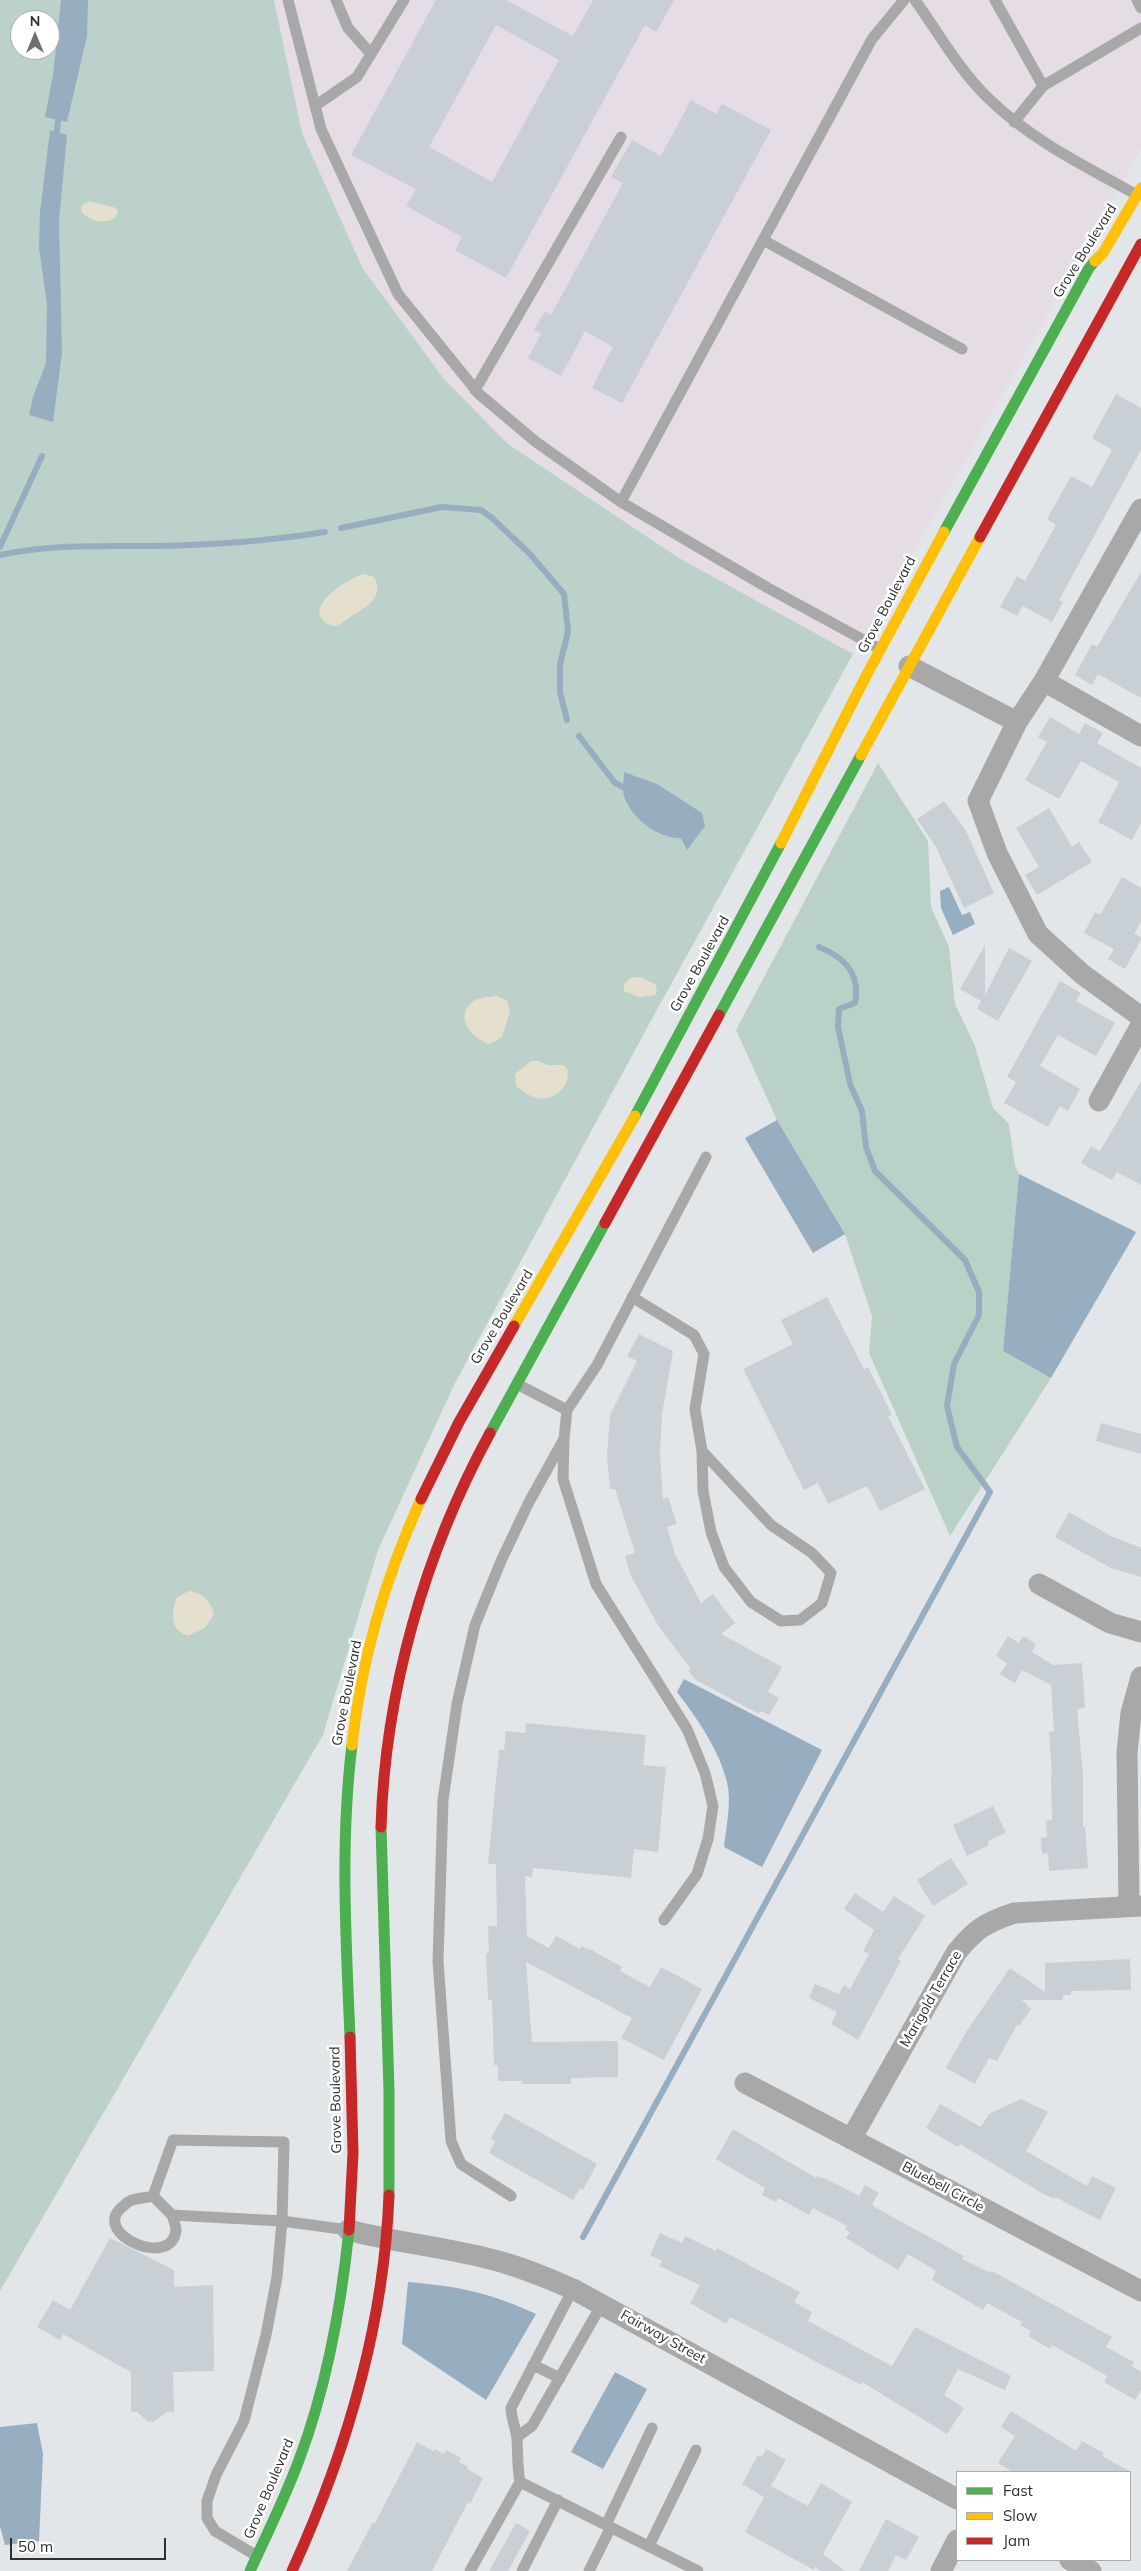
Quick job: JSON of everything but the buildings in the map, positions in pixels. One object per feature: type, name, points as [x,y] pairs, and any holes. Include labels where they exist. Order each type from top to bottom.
[{"type":"street","name":"Grove Boulevard","points":[[250,2571],[284,2499],[320,2396],[338,2310],[348,2230],[353,2119],[344,1831],[353,1733],[364,1677],[377,1623],[401,1545],[436,1461],[596,1186],[735,932],[1089,268],[1103,253],[1140,193]]},
{"type":"street","points":[[292,2571],[310,2534],[336,2468],[368,2345],[386,2240],[389,2095],[380,1856],[382,1802],[391,1728],[407,1652],[425,1584],[451,1516],[510,1380],[905,664],[1141,244]]},
{"type":"street","points":[[1141,509],[1044,681],[1017,722],[978,801],[997,853],[1038,934],[1082,974],[1141,1017]]},
{"type":"street","points":[[905,664],[1017,722]]},
{"type":"street","points":[[1044,681],[1141,736]]},
{"type":"street","points":[[1099,1101],[1141,1025]]},
{"type":"street","points":[[489,1368],[510,1380]]},
{"type":"street","points":[[1039,1584],[1110,1624],[1141,1632]]},
{"type":"street","points":[[1135,1906],[1127,1753],[1131,1713],[1141,1676]]},
{"type":"street","name":"Marigold Terrace","points":[[851,2139],[956,1954],[972,1932],[994,1920],[1014,1913],[1135,1906]]},
{"type":"street","name":"Bluebell Circle","points":[[745,2083],[1141,2291]]},
{"type":"street","name":"Fairway Street","points":[[348,2230],[386,2240],[452,2250],[495,2260],[531,2271],[573,2289],[956,2498]]},
{"type":"street","points":[[941,2571],[956,2542]]},
{"type":"street","points":[[1072,2561],[1091,2571]]},
{"type":"lane","points":[[288,0],[321,129],[398,294],[475,390],[536,442],[621,502],[768,588],[884,651]]},
{"type":"lane","points":[[336,0],[348,28],[371,54]]},
{"type":"lane","points":[[315,106],[357,77],[404,0]]},
{"type":"lane","points":[[621,502],[872,39],[904,0]]},
{"type":"lane","points":[[915,0],[987,97],[1014,122],[1039,140],[1140,193]]},
{"type":"lane","points":[[995,0],[1043,86]]},
{"type":"lane","points":[[1137,0],[1141,8]]},
{"type":"lane","points":[[1014,122],[1043,86],[1141,28]]},
{"type":"lane","points":[[475,390],[621,137]]},
{"type":"lane","points":[[763,240],[962,349]]},
{"type":"lane","points":[[664,1920],[697,1874],[708,1839],[713,1806],[705,1773],[686,1729],[596,1584],[563,1479],[564,1438],[568,1410],[597,1365],[706,1157]]},
{"type":"lane","points":[[632,1297],[694,1336],[704,1354],[695,1409],[702,1451],[703,1491],[711,1532],[724,1567],[751,1602],[780,1621],[800,1620],[822,1603],[831,1573],[812,1553],[772,1525],[702,1451]]},
{"type":"lane","points":[[510,1380],[568,1410]]},
{"type":"lane","points":[[512,2196],[461,2164],[452,2140],[438,1961],[443,1800],[457,1704],[475,1625],[509,1544],[564,1438]]},
{"type":"lane","points":[[154,2196],[173,2140],[284,2142],[282,2221],[275,2287],[266,2335],[244,2421],[216,2475],[207,2501],[207,2518],[215,2531],[257,2556]]},
{"type":"lane","points":[[154,2196],[172,2215],[176,2230],[171,2242],[160,2248],[145,2248],[117,2230],[114,2222],[117,2212],[129,2201],[154,2196]]},
{"type":"lane","points":[[172,2215],[282,2221],[348,2230]]},
{"type":"lane","points":[[470,2571],[520,2482],[516,2463],[517,2436],[512,2423],[510,2408],[573,2289]]},
{"type":"lane","points":[[517,2436],[532,2426],[602,2304]]},
{"type":"lane","points":[[533,2365],[560,2378]]},
{"type":"lane","points":[[589,2571],[652,2428]]},
{"type":"lane","points":[[648,2546],[696,2450]]},
{"type":"lane","points":[[520,2482],[698,2571]]},
{"type":"lane","points":[[522,2571],[558,2500]]},
{"type":"shaded area","points":[[274,0],[1141,0],[1141,148],[870,629],[853,654],[679,558],[508,444],[444,379],[363,269],[302,133]]},
{"type":"green space","points":[[0,0],[274,0],[302,133],[363,269],[444,379],[508,444],[679,558],[853,654],[647,1028],[455,1383],[378,1550],[323,1735],[0,2291]]},
{"type":"green space","points":[[878,763],[928,841],[931,907],[949,947],[955,1004],[975,1046],[993,1108],[1009,1124],[1015,1166],[1019,1174],[1003,1351],[1051,1378],[950,1536],[869,1353],[872,1316],[845,1234],[777,1120],[736,1030]]},
{"type":"sand","points":[[89,201],[116,208],[118,211],[115,218],[97,221],[88,217],[81,211],[82,205]]},
{"type":"sand","points":[[364,574],[374,577],[377,584],[377,591],[372,601],[336,626],[325,622],[320,612],[321,605],[326,598],[342,585]]},
{"type":"sand","points":[[640,977],[655,984],[657,990],[655,995],[639,997],[624,991],[624,984],[630,978]]},
{"type":"sand","points":[[497,996],[507,1001],[510,1011],[502,1037],[490,1044],[478,1038],[468,1028],[465,1022],[466,1009],[476,1000]]},
{"type":"sand","points":[[531,1061],[538,1061],[547,1065],[563,1065],[567,1068],[567,1081],[560,1091],[549,1098],[543,1099],[536,1098],[516,1086],[515,1074]]},
{"type":"sand","points":[[189,1591],[198,1593],[205,1598],[211,1605],[214,1614],[206,1627],[188,1636],[177,1629],[173,1615],[177,1597]]},
{"type":"water","points":[[61,0],[88,0],[87,36],[67,122],[45,117],[55,60],[60,60]]},
{"type":"water","points":[[50,130],[67,135],[59,221],[62,353],[53,422],[29,415],[33,397],[46,363],[47,304],[39,248],[40,212]]},
{"type":"water","points":[[624,772],[657,784],[702,813],[705,826],[687,850],[681,838],[663,835],[655,831],[646,826],[633,812],[624,796]]},
{"type":"water","points":[[949,887],[962,915],[970,912],[975,924],[953,935],[941,908],[940,891]]},
{"type":"water","points":[[777,1120],[845,1234],[813,1253],[745,1138]]},
{"type":"water","points":[[1019,1174],[1136,1232],[1051,1378],[1003,1351]]},
{"type":"water","points":[[684,1679],[822,1750],[762,1867],[724,1847],[729,1806],[727,1782],[713,1746],[700,1723],[677,1692]]},
{"type":"water","points":[[408,2282],[459,2288],[504,2301],[536,2314],[486,2400],[402,2344]]},
{"type":"water","points":[[615,2372],[647,2389],[603,2469],[571,2452]]},
{"type":"water","points":[[37,2423],[43,2454],[39,2541],[5,2545],[0,2526],[0,2427]]},
{"type":"waterway","points":[[56,139],[59,112]]},
{"type":"waterway","points":[[0,547],[42,456]]},
{"type":"waterway","points":[[341,528],[442,507],[481,510],[492,518],[529,553],[564,594],[568,631],[560,665],[560,692],[567,720]]},
{"type":"waterway","points":[[0,555],[58,547],[155,546],[240,542],[325,532]]},
{"type":"waterway","points":[[579,736],[615,783],[631,791]]},
{"type":"waterway","points":[[583,2237],[990,1492],[957,1447],[947,1406],[954,1364],[979,1315],[979,1292],[965,1260],[875,1171],[866,1147],[862,1111],[850,1084],[838,1027],[839,1009],[855,1003],[855,983],[853,975],[843,961],[819,947]]},
{"type":"traffic: fast","points":[[944,532],[1089,268],[1095,261]]},
{"type":"traffic: fast","points":[[719,1015],[861,755]]},
{"type":"traffic: fast","points":[[635,1116],[781,843]]},
{"type":"traffic: fast","points":[[490,1433],[605,1223]]},
{"type":"traffic: fast","points":[[350,2037],[345,1854],[348,1781],[352,1745]]},
{"type":"traffic: fast","points":[[381,1827],[389,2091],[389,2195]]},
{"type":"traffic: fast","points":[[250,2571],[294,2474],[318,2404],[337,2318],[349,2230]]},
{"type":"traffic: slow","points":[[1095,261],[1103,253],[1141,188]]},
{"type":"traffic: slow","points":[[781,843],[866,676],[944,532]]},
{"type":"traffic: slow","points":[[861,755],[980,537]]},
{"type":"traffic: slow","points":[[514,1326],[635,1116]]},
{"type":"traffic: slow","points":[[352,1745],[362,1682],[377,1619],[397,1558],[421,1499]]},
{"type":"traffic: jam","points":[[980,537],[1141,244]]},
{"type":"traffic: jam","points":[[605,1223],[719,1015]]},
{"type":"traffic: jam","points":[[421,1499],[459,1422],[514,1326]]},
{"type":"traffic: jam","points":[[381,1827],[384,1776],[391,1725],[400,1674],[413,1624],[428,1574],[446,1526],[490,1433]]},
{"type":"traffic: jam","points":[[349,2230],[353,2153],[350,2037]]},
{"type":"traffic: jam","points":[[292,2571],[329,2481],[359,2388],[379,2292],[386,2244],[389,2195]]}]
